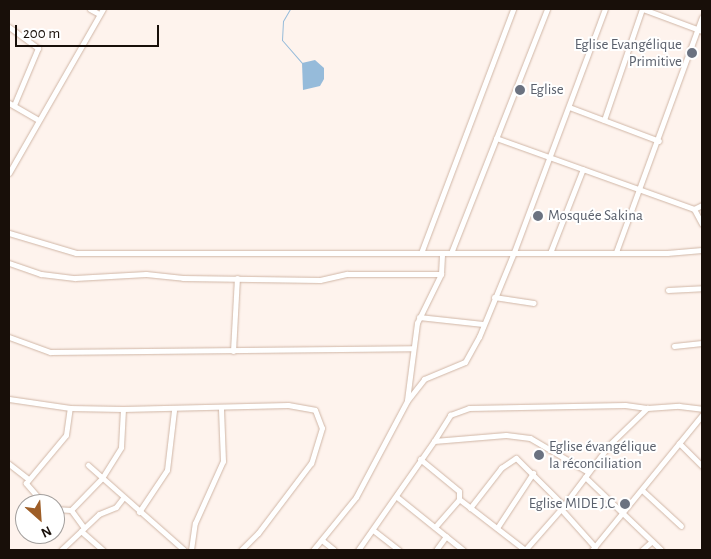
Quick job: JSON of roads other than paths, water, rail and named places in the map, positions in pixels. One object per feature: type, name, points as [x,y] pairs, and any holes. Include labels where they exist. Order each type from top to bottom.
[{"type":"street","points":[[90,9],[99,14]]},
{"type":"street","points":[[9,173],[37,119],[103,9]]},
{"type":"street","points":[[421,253],[513,9]]},
{"type":"street","points":[[451,252],[547,9]]},
{"type":"street","points":[[313,550],[323,541],[356,497],[407,401],[424,379],[465,362],[514,252],[605,9]]},
{"type":"street","points":[[604,120],[642,9],[700,30]]},
{"type":"street","points":[[616,252],[700,30],[702,17]]},
{"type":"street","points":[[9,27],[38,48],[10,104],[37,119]]},
{"type":"street","points":[[569,107],[659,141]]},
{"type":"street","points":[[496,138],[694,209],[702,224]]},
{"type":"street","points":[[9,156],[16,160]]},
{"type":"street","points":[[550,252],[583,169]]},
{"type":"street","points":[[694,209],[702,205]]},
{"type":"street","points":[[9,233],[76,253],[442,253],[702,250]]},
{"type":"street","points":[[407,401],[413,348],[419,317],[441,274],[442,253]]},
{"type":"street","points":[[9,263],[41,274],[75,278],[146,274],[184,278],[320,280],[347,274],[441,274]]},
{"type":"street","points":[[233,351],[237,278]]},
{"type":"street","points":[[668,290],[702,288]]},
{"type":"street","points":[[494,297],[534,303]]},
{"type":"street","points":[[419,317],[483,324]]},
{"type":"street","points":[[9,337],[50,352],[413,348]]},
{"type":"street","points":[[674,346],[702,343]]},
{"type":"street","points":[[9,399],[70,408],[174,410],[288,405],[314,410],[321,420],[319,441],[310,463],[258,533],[241,550]]},
{"type":"street","points":[[358,550],[397,497],[450,415],[469,408],[625,405],[647,408],[679,406],[702,409]]},
{"type":"street","points":[[34,494],[26,486],[28,479],[66,435],[70,408]]},
{"type":"street","points":[[191,550],[195,523],[223,461],[225,441],[221,408]]},
{"type":"street","points":[[458,500],[525,550],[562,508],[610,444],[647,408]]},
{"type":"street","points":[[65,510],[71,510],[102,478],[121,448],[123,409]]},
{"type":"street","points":[[139,512],[167,470],[174,410]]},
{"type":"street","points":[[470,508],[510,461],[520,459],[594,549],[702,416]]},
{"type":"street","points":[[434,441],[506,435],[530,438],[587,474],[661,550]]},
{"type":"street","points":[[679,443],[702,466]]},
{"type":"street","points":[[420,459],[459,491],[458,500],[435,527]]},
{"type":"street","points":[[9,464],[28,479]]},
{"type":"street","points":[[88,465],[123,498],[184,550]]},
{"type":"street","points":[[497,528],[533,473]]},
{"type":"street","points":[[642,490],[681,526]]},
{"type":"street","points":[[397,497],[463,550]]},
{"type":"street","points":[[61,550],[99,514],[116,507],[123,498]]},
{"type":"street","points":[[71,510],[83,530],[103,550]]},
{"type":"street","points":[[373,530],[399,550]]},
{"type":"street","points":[[436,550],[446,536]]},
{"type":"street","points":[[323,541],[334,550]]},
{"type":"street","points":[[642,550],[652,541]]},
{"type":"water","points":[[315,60],[324,68],[324,79],[320,86],[303,90],[302,63]]},
{"type":"waterway","points":[[290,9],[283,21],[282,40],[302,63]]},
{"type":"place","name":"Eglise Evangélique Primitive","points":[[692,53]]},
{"type":"place","name":"Eglise","points":[[520,90]]},
{"type":"place","name":"Mosquée Sakina","points":[[538,216]]},
{"type":"place","name":"Eglise évangélique la réconciliation","points":[[539,455]]},
{"type":"place","name":"Eglise MIDE J.C","points":[[625,504]]}]
